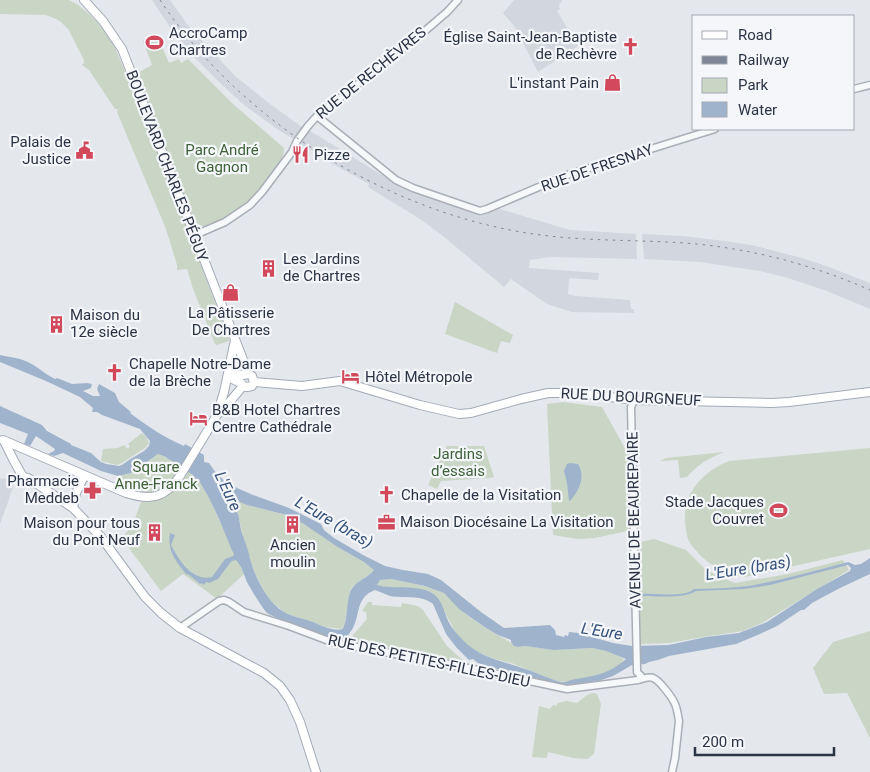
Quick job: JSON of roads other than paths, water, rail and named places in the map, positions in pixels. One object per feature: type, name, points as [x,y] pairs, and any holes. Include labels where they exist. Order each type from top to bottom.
[{"type":"main road","points":[[78,0],[86,2]]},
{"type":"main road","name":"BOULEVARD CHARLES PÉGUY","points":[[86,2],[103,21],[122,49],[242,357],[243,379]]},
{"type":"main road","points":[[2,440],[126,493],[136,496],[157,496],[170,489],[174,484],[217,414],[235,340]]},
{"type":"main road","points":[[228,375],[243,379],[252,376],[254,382],[249,387],[243,379]]},
{"type":"main road","points":[[217,414],[226,406],[243,379]]},
{"type":"main road","name":"RUE DU BOURGNEUF","points":[[254,382],[312,386],[340,381],[420,405],[459,414],[471,413],[548,393],[578,393],[634,400],[772,403],[870,392]]},
{"type":"main road","points":[[2,440],[21,474],[73,508],[101,537],[149,602],[161,613],[180,628],[264,673],[280,686],[290,700],[300,722],[316,772]]},
{"type":"main road","points":[[73,508],[76,493],[84,476]]},
{"type":"street","name":"RUE DE RECHÈVRES","points":[[195,235],[225,222],[250,205],[262,192],[292,152],[297,141],[317,116],[428,28],[458,0]]},
{"type":"street","points":[[855,89],[870,85]]},
{"type":"street","name":"RUE DE FRESNAY","points":[[317,116],[396,180],[413,188],[480,211],[567,175],[712,130]]},
{"type":"street","name":"AVENUE DE BEAUREPAIRE","points":[[634,400],[631,407],[636,644],[637,670],[641,676],[638,680]]},
{"type":"street","name":"RUE DES PETITES-FILLES-DIEU","points":[[180,628],[224,600],[244,612],[290,626],[337,644],[473,669],[567,689],[638,680]]},
{"type":"street","points":[[638,680],[649,677],[656,679],[674,702],[679,721],[676,758],[672,772]]},
{"type":"water","name":"L'Eure","points":[[0,355],[18,359],[32,364],[55,379],[57,378],[72,384],[92,384],[91,388],[83,391],[93,396],[100,396],[97,389],[99,384],[115,393],[119,402],[130,413],[150,427],[204,455],[204,462],[209,463],[216,473],[229,485],[289,508],[321,524],[324,530],[334,538],[385,566],[428,574],[441,580],[504,628],[550,625],[555,630],[556,635],[564,637],[565,635],[568,636],[569,632],[632,646],[669,645],[706,637],[739,633],[767,622],[817,589],[850,571],[851,568],[848,565],[770,585],[744,589],[696,591],[691,594],[670,596],[641,596],[639,594],[676,594],[690,592],[694,589],[749,586],[848,562],[855,565],[861,564],[870,558],[870,574],[812,603],[777,626],[736,644],[669,656],[645,664],[632,665],[613,676],[593,683],[586,682],[567,687],[489,667],[473,659],[469,660],[446,634],[433,604],[418,598],[395,597],[375,590],[363,598],[353,628],[349,634],[335,641],[267,613],[259,603],[236,560],[230,563],[218,579],[203,585],[187,575],[171,551],[170,533],[175,535],[171,545],[178,557],[192,573],[198,576],[212,577],[225,559],[234,554],[209,498],[198,479],[195,479],[192,474],[186,471],[187,468],[158,454],[131,473],[118,476],[101,471],[63,453],[54,456],[48,454],[55,449],[36,436],[30,446],[24,444],[28,434],[0,423],[0,406],[42,425],[47,431],[71,445],[91,453],[106,464],[122,465],[144,451],[149,446],[150,441],[140,429],[97,412],[92,412],[93,408],[80,397],[0,362]],"holes":[[[223,495],[247,505],[287,515],[374,570],[353,587],[348,599],[345,624],[342,629],[331,629],[290,615],[273,603],[263,590],[253,569],[241,531],[238,514],[231,509]],[[391,579],[425,586],[444,593],[459,609],[486,628],[511,640],[514,646],[554,650],[592,648],[626,659],[600,674],[564,682],[553,680],[483,655],[468,645],[451,626],[436,596],[416,588],[377,585],[380,580]]]},
{"type":"water","points":[[567,464],[578,464],[581,478],[577,492],[569,501],[564,471]]},
{"type":"railway","points":[[160,0],[195,46],[235,88],[280,126],[329,159],[382,187],[436,210],[492,226],[549,236],[685,243],[756,253],[825,272],[870,290]]},
{"type":"place","name":"AccroCamp Chartres","points":[[155,42]]},
{"type":"place","name":"Église Saint-Jean-Baptiste de Rechèvre","points":[[631,46]]},
{"type":"place","name":"L'instant Pain","points":[[613,83]]},
{"type":"place","name":"Palais de Justice","points":[[85,151]]},
{"type":"place","name":"Pizze","points":[[300,155]]},
{"type":"place","name":"Les Jardins de Chartres","points":[[269,268]]},
{"type":"place","name":"La Pâtisserie De Chartres","points":[[231,292]]},
{"type":"place","name":"Maison du 12e siècle","points":[[56,324]]},
{"type":"place","name":"Chapelle Notre-Dame de la Brèche","points":[[115,373]]},
{"type":"place","name":"Hôtel Métropole","points":[[351,377]]},
{"type":"place","name":"B&B Hotel Chartres Centre Cathédrale","points":[[198,419]]},
{"type":"place","name":"Pharmacie Meddeb","points":[[93,490]]},
{"type":"place","name":"Chapelle de la Visitation","points":[[387,495]]},
{"type":"place","name":"Stade Jacques Couvret","points":[[778,511]]},
{"type":"place","name":"Maison Diocésaine La Visitation","points":[[386,522]]},
{"type":"place","name":"Ancien moulin","points":[[293,524]]},
{"type":"place","name":"Maison pour tous du Pont Neuf","points":[[154,532]]},
{"type":"park label","name":"Parc André Gagnon","points":[[222,158]]},
{"type":"park label","name":"Jardins d’essais","points":[[458,462]]},
{"type":"park label","name":"Square Anne-Franck","points":[[156,476]]},
{"type":"water label","name":"L'Eure (bras)","points":[[334,522]]},
{"type":"water label","name":"L'Eure (bras)","points":[[748,568]]}]
